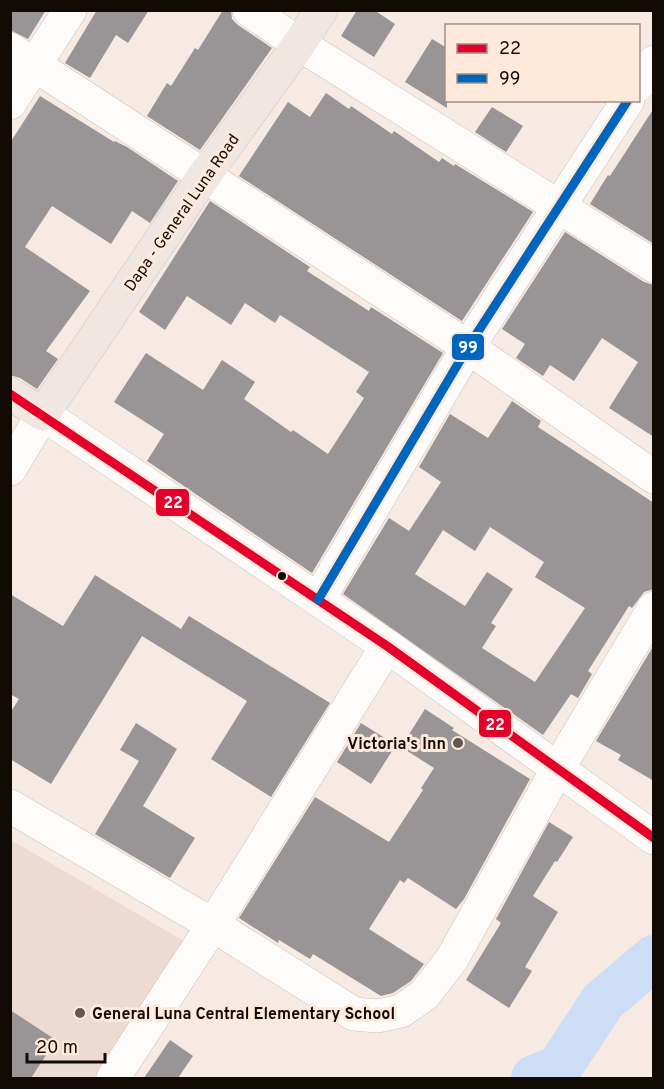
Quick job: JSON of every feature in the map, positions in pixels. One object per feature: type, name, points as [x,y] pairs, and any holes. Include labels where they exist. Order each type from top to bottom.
[{"type":"main road","name":"Dapa - General Luna Road","points":[[43,414],[204,176],[321,10]]},
{"type":"main road","points":[[10,394],[43,414]]},
{"type":"street","points":[[10,103],[22,57],[70,10]]},
{"type":"street","points":[[249,10],[299,44],[654,266]]},
{"type":"street","points":[[22,57],[468,347],[654,477]]},
{"type":"street","points":[[640,83],[654,62]]},
{"type":"street","points":[[318,600],[468,347],[627,102]]},
{"type":"street","points":[[10,469],[43,414],[387,646],[654,838]]},
{"type":"street","points":[[10,806],[213,924],[354,1014],[378,1016],[401,1011],[424,995],[452,959],[557,770],[654,608]]},
{"type":"street","points":[[113,1078],[213,924],[387,646]]},
{"type":"shaded area","name":"General Luna Central Elementary School","points":[[11,840],[194,947],[106,1078],[11,1078]]},
{"type":"building","points":[[10,10],[46,10],[28,39],[10,30]]},
{"type":"building","points":[[97,10],[149,10],[128,43],[116,35],[90,78],[65,63]]},
{"type":"building","points":[[223,10],[231,10],[232,19],[238,25],[272,48],[200,150],[147,116],[167,83],[171,86],[195,48],[198,50]]},
{"type":"building","points":[[357,10],[374,10],[395,24],[374,57],[341,36]]},
{"type":"building","points":[[432,39],[445,47],[445,102],[447,102],[447,108],[405,82]]},
{"type":"building","points":[[326,93],[349,109],[351,106],[392,134],[394,131],[439,162],[442,158],[454,166],[455,164],[533,212],[462,321],[239,176],[288,102],[310,117]]},
{"type":"building","points":[[40,96],[114,142],[127,147],[178,181],[150,223],[132,211],[111,244],[52,206],[25,247],[90,291],[46,351],[58,359],[37,389],[20,378],[10,375],[10,143]]},
{"type":"building","points":[[492,107],[523,126],[506,152],[475,132]]},
{"type":"building","points":[[654,108],[654,244],[590,204]]},
{"type":"building","points":[[210,201],[310,267],[307,271],[369,311],[371,307],[443,353],[312,573],[147,461],[164,434],[114,402],[146,353],[203,390],[222,360],[255,382],[244,399],[291,432],[293,430],[328,454],[364,398],[356,392],[369,372],[280,315],[275,323],[245,303],[231,325],[187,296],[165,330],[139,312]]},
{"type":"building","points":[[565,232],[644,282],[654,285],[654,437],[609,408],[638,362],[602,338],[574,381],[550,365],[543,376],[516,358],[525,344],[502,329]]},
{"type":"building","points":[[512,401],[541,421],[538,427],[654,503],[654,589],[644,592],[632,608],[629,606],[588,671],[592,674],[578,698],[571,694],[543,735],[343,594],[389,518],[409,531],[441,482],[419,467],[450,414],[488,438]],"holes":[[[490,527],[544,562],[535,577],[585,608],[535,682],[482,648],[496,626],[491,623],[513,589],[487,572],[465,606],[415,574],[443,530],[475,551]]]},
{"type":"building","points":[[95,575],[181,629],[189,616],[330,703],[271,797],[211,759],[247,701],[142,636],[51,784],[10,759],[10,713],[19,699],[10,694],[10,594],[63,626]]},
{"type":"building","points":[[654,645],[654,781],[618,760],[621,755],[596,741]]},
{"type":"building","points":[[425,709],[454,728],[452,730],[530,779],[464,899],[456,909],[408,878],[404,883],[400,880],[369,929],[424,964],[411,981],[393,993],[381,996],[313,954],[310,959],[279,940],[278,943],[239,918],[315,797],[389,842],[423,790],[421,788],[434,768],[401,747]]},
{"type":"building","points":[[136,723],[177,749],[143,806],[195,838],[170,878],[95,834],[139,761],[120,750]]},
{"type":"building","points":[[361,723],[396,745],[371,784],[337,762]]},
{"type":"building","points":[[549,822],[573,837],[533,896],[558,912],[525,967],[532,971],[509,1008],[466,980],[501,923],[496,919]]},
{"type":"building","points":[[10,1010],[56,1040],[31,1078],[10,1078]]},
{"type":"building","points":[[170,1040],[193,1056],[178,1078],[144,1078]]},
{"type":"waterway","points":[[534,1078],[559,1068],[603,1001],[654,958]]},
{"type":"transit line","name":"99","points":[[318,600],[468,347],[627,102]]},
{"type":"transit line","name":"22","points":[[10,394],[387,646],[654,838]]},
{"type":"place","name":"Victoria's Inn","points":[[458,743]]},
{"type":"place","name":"General Luna Central Elementary School","points":[[80,1013]]}]
